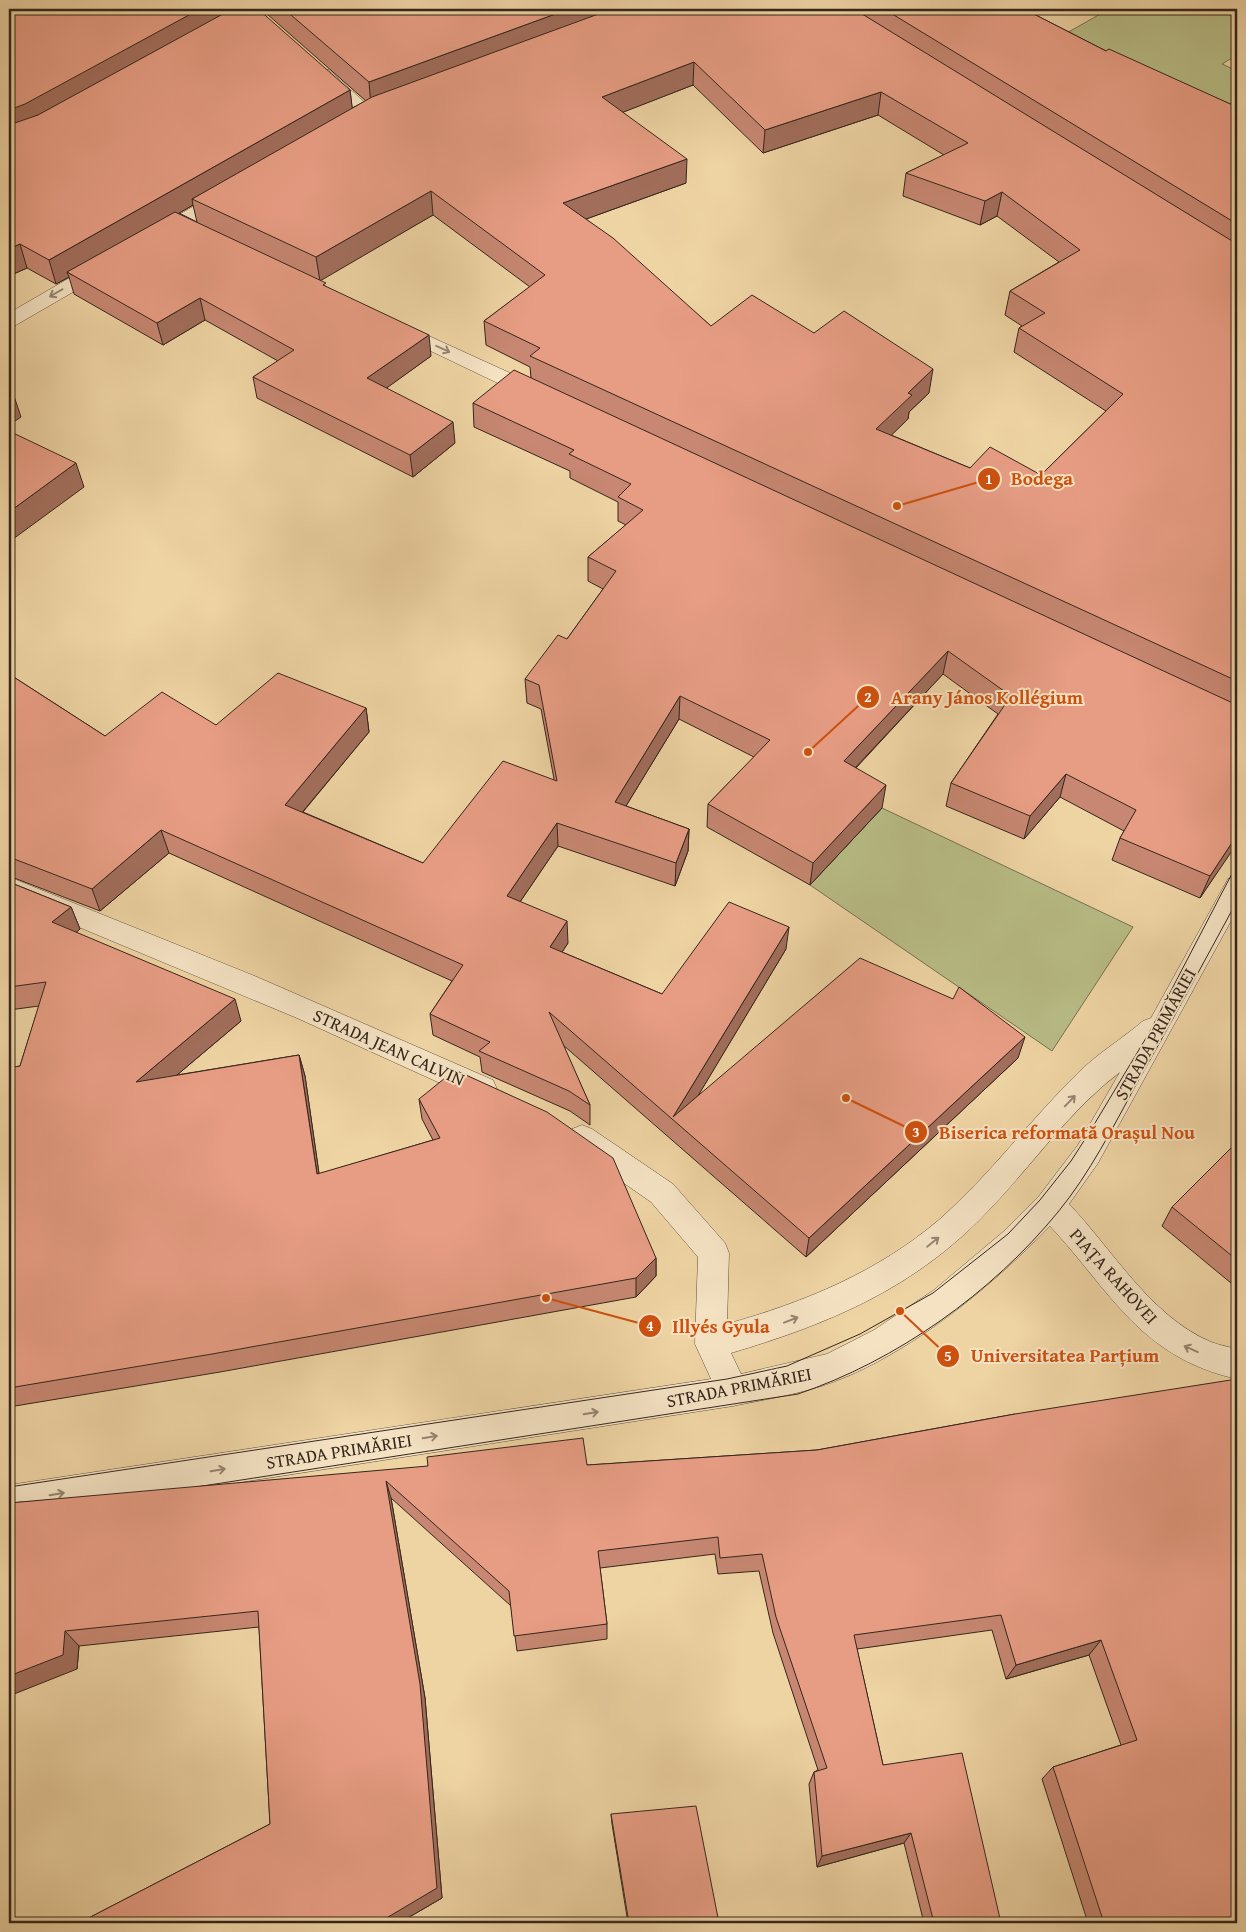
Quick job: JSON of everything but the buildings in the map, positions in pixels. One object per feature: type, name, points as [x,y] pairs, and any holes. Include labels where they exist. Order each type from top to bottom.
[{"type":"street","points":[[311,64],[368,114]]},
{"type":"street","points":[[351,124],[368,114],[387,108]]},
{"type":"street","points":[[144,243],[238,189]]},
{"type":"street","points":[[178,224],[198,233]]},
{"type":"street","points":[[9,321],[118,258]]},
{"type":"street","points":[[376,318],[554,402]]},
{"type":"street","name":"STRADA PRIMĂRIEI","points":[[9,1502],[733,1391],[830,1368],[885,1340],[945,1300],[1014,1242],[1050,1205],[1088,1154],[1166,1017],[1237,886]]},
{"type":"street","name":"STRADA JEAN CALVIN","points":[[9,887],[218,971],[418,1058],[503,1098]]},
{"type":"street","points":[[711,1344],[772,1327],[834,1303],[880,1279],[925,1249],[950,1228],[980,1198],[1096,1074],[1149,1033],[1166,1017]]},
{"type":"street","points":[[559,1122],[662,1193],[714,1253],[711,1344],[733,1391]]},
{"type":"street","name":"PIAȚA RAHOVEI","points":[[1050,1205],[1154,1323],[1184,1346],[1220,1362],[1237,1364]]},
{"type":"green space","points":[[1109,9],[1237,9],[1237,55],[1222,64],[1237,71],[1237,121],[1058,38]]},
{"type":"green space","points":[[882,808],[1133,927],[1052,1051],[810,885]]},
{"type":"tram line","points":[[9,1487],[727,1379],[787,1366],[860,1334],[933,1293],[1008,1234],[1040,1200],[1071,1161],[1149,1033],[1237,864]]},
{"type":"tram line","points":[[196,1487],[798,1394],[835,1380],[871,1363],[940,1321],[973,1296],[1032,1242],[1070,1197],[1110,1133],[1237,901]]},
{"type":"place","name":"Bodega","points":[[897,506]]},
{"type":"place","name":"Arany János Kollégium","points":[[808,752]]},
{"type":"place","name":"Biserica reformată Orașul Nou","points":[[846,1098]]},
{"type":"place","name":"Illyés Gyula","points":[[546,1298]]},
{"type":"place","name":"Universitatea Parțium","points":[[900,1311]]}]
